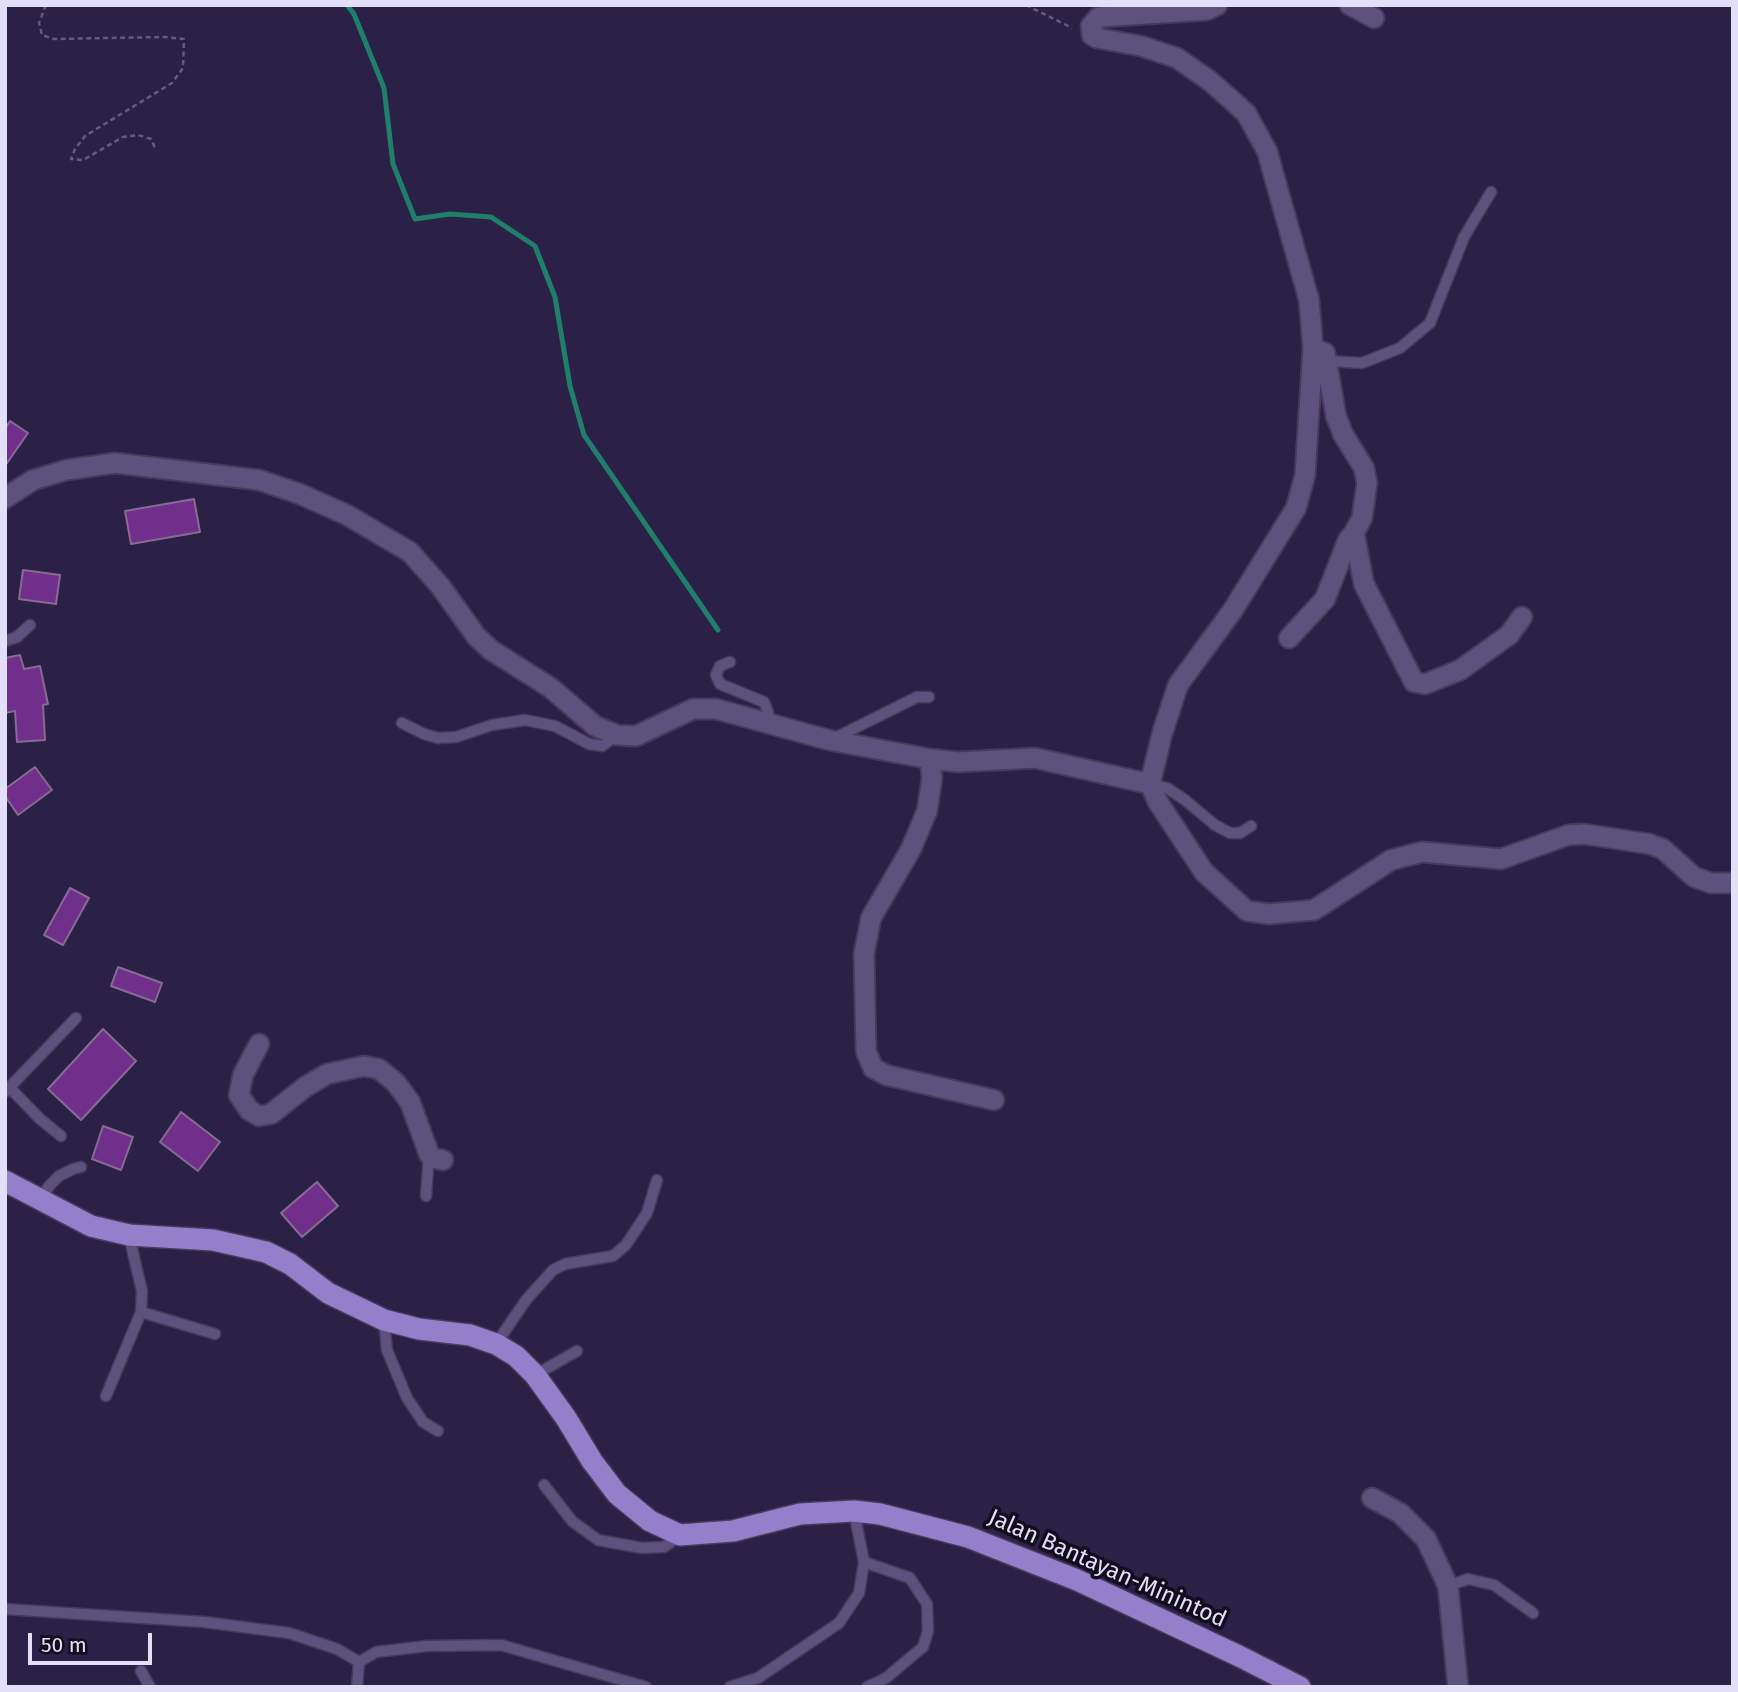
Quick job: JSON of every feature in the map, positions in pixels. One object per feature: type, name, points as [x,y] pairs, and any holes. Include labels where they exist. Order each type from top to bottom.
[{"type":"main road","points":[[5,1181],[91,1226],[129,1235],[213,1240],[266,1252],[290,1264],[328,1293],[384,1320],[419,1329],[470,1335],[496,1344],[516,1356],[535,1375],[617,1494],[650,1521],[680,1535]]},
{"type":"main road","name":"Jalan Bantayan-Minintod","points":[[680,1535],[733,1531],[800,1514],[854,1511],[880,1514],[968,1537],[1077,1580],[1300,1687]]},
{"type":"street","points":[[1217,5],[1207,10],[1099,18],[1091,26],[1092,35],[1097,38],[1141,46],[1177,58],[1210,81],[1246,113],[1267,151],[1309,300],[1313,348],[1305,475],[1296,508],[1233,610],[1178,685],[1150,784],[1158,802],[1204,872],[1247,911],[1269,914],[1314,909],[1391,860],[1422,852],[1501,859],[1568,835],[1584,834],[1650,844],[1663,849],[1694,877],[1711,883],[1733,883]]},
{"type":"street","points":[[1350,5],[1374,18]]},
{"type":"street","points":[[1289,638],[1325,599],[1348,540],[1362,518],[1367,483],[1364,468],[1343,434],[1336,416],[1325,353],[1313,348]]},
{"type":"street","points":[[5,498],[33,480],[66,470],[114,463],[259,480],[300,494],[347,515],[410,552],[441,587],[476,636],[491,650],[551,688],[594,726],[617,735],[636,736],[693,709],[716,709],[829,740],[930,759],[958,762],[1035,758],[1150,784]]},
{"type":"street","points":[[1354,533],[1364,584],[1414,682],[1425,684],[1460,670],[1509,635],[1522,617]]},
{"type":"street","points":[[930,759],[932,778],[927,811],[911,849],[871,918],[864,954],[866,1051],[873,1068],[886,1074],[994,1100]]},
{"type":"street","points":[[259,1044],[243,1075],[239,1095],[249,1110],[259,1116],[271,1114],[305,1087],[327,1074],[364,1066],[379,1069],[396,1083],[410,1102],[436,1157]]},
{"type":"street","points":[[1372,1498],[1400,1513],[1426,1539],[1448,1586],[1458,1687]]},
{"type":"lane","points":[[1328,361],[1362,363],[1400,348],[1430,323],[1464,237],[1492,192]]},
{"type":"lane","points":[[5,641],[17,637],[30,625]]},
{"type":"lane","points":[[730,662],[720,666],[716,675],[720,684],[764,702],[768,712],[767,724]]},
{"type":"lane","points":[[829,740],[917,697],[929,697]]},
{"type":"lane","points":[[402,723],[438,738],[456,737],[492,725],[525,720],[555,726],[589,744],[602,746],[617,735]]},
{"type":"lane","points":[[1150,784],[1167,788],[1215,825],[1230,833],[1240,833],[1251,826]]},
{"type":"lane","points":[[61,1136],[7,1089],[76,1018]]},
{"type":"lane","points":[[426,1196],[426,1172],[436,1157]]},
{"type":"lane","points":[[41,1200],[56,1178],[81,1167]]},
{"type":"lane","points":[[496,1344],[526,1300],[553,1270],[565,1264],[613,1256],[626,1245],[647,1213],[657,1180]]},
{"type":"lane","points":[[106,1396],[141,1312],[142,1292],[129,1235]]},
{"type":"lane","points":[[141,1312],[215,1334]]},
{"type":"lane","points":[[384,1320],[387,1350],[397,1378],[423,1422],[438,1431]]},
{"type":"lane","points":[[535,1375],[577,1351]]},
{"type":"lane","points":[[544,1485],[572,1521],[598,1540],[642,1548],[664,1547],[680,1535]]},
{"type":"lane","points":[[730,1687],[758,1678],[839,1623],[859,1593],[864,1562],[854,1511]]},
{"type":"lane","points":[[864,1562],[910,1578],[927,1604],[928,1631],[923,1647],[886,1678],[867,1687]]},
{"type":"lane","points":[[1448,1586],[1468,1579],[1494,1586],[1533,1613]]},
{"type":"lane","points":[[5,1609],[204,1622],[289,1633],[337,1649],[359,1662]]},
{"type":"lane","points":[[359,1662],[376,1652],[399,1649],[501,1645],[646,1687]]},
{"type":"lane","points":[[357,1687],[359,1662]]},
{"type":"lane","points":[[141,1671],[150,1687]]},
{"type":"path","points":[[46,5],[39,23],[42,35],[54,39],[184,39],[183,68],[172,83],[85,136],[71,159],[83,160],[123,137],[138,135],[150,139],[155,148]]},
{"type":"path","points":[[1026,5],[1062,25],[1092,35]]},
{"type":"building","points":[[10,421],[28,433],[5,466],[5,429]]},
{"type":"building","points":[[194,499],[200,532],[131,544],[125,511]]},
{"type":"building","points":[[23,570],[60,575],[56,604],[19,599]]},
{"type":"building","points":[[20,655],[24,669],[40,666],[48,704],[43,705],[45,740],[17,742],[15,711],[5,713],[5,658]]},
{"type":"building","points":[[35,767],[52,790],[18,815],[5,796],[5,789]]},
{"type":"building","points":[[70,888],[89,898],[63,945],[44,935]]},
{"type":"building","points":[[118,967],[162,983],[155,1002],[111,986]]},
{"type":"building","points":[[103,1029],[136,1061],[81,1120],[48,1089]]},
{"type":"building","points":[[181,1112],[220,1142],[198,1171],[160,1142]]},
{"type":"building","points":[[103,1126],[133,1137],[121,1170],[92,1159]]},
{"type":"building","points":[[317,1182],[338,1206],[302,1237],[281,1213]]},
{"type":"waterway","points":[[347,5],[354,14],[384,88],[393,164],[415,219],[450,214],[491,217],[535,246],[555,297],[570,386],[584,435],[718,630]]}]
